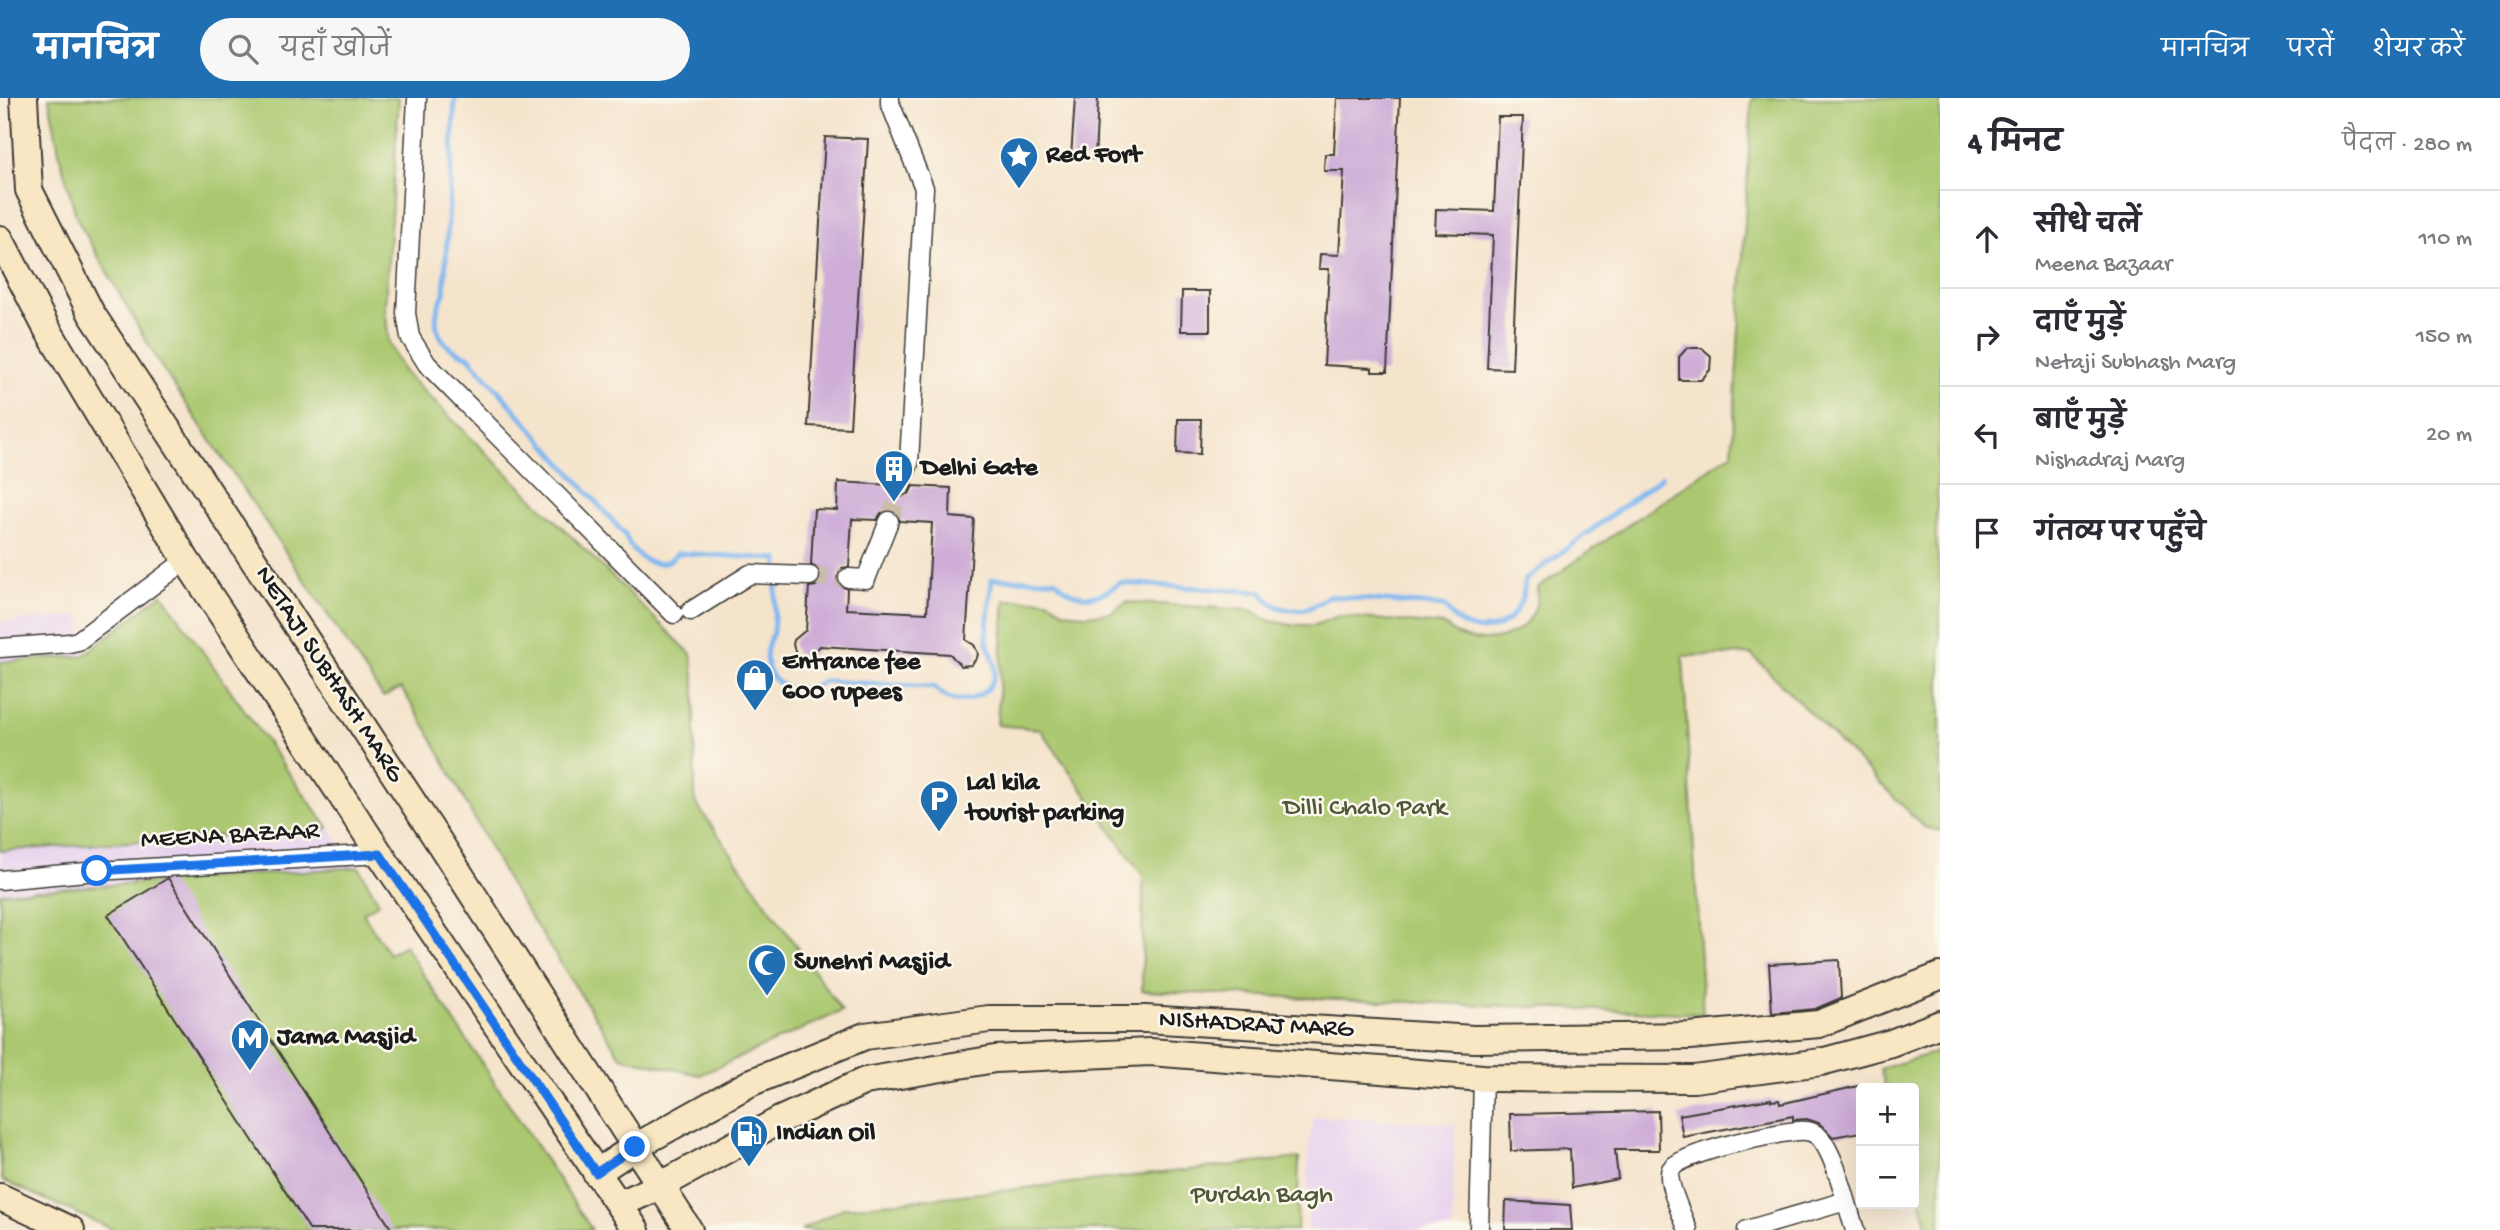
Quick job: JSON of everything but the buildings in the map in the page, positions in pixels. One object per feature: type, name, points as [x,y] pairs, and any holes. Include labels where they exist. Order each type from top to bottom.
[{"type":"main road","name":"NETAJI SUBHASH MARG","points":[[24,98],[29,190],[91,313],[439,842],[689,1230]]},
{"type":"main road","name":"NETAJI SUBHASH MARG","points":[[0,239],[46,327],[186,560],[380,854],[636,1230]]},
{"type":"main road","name":"NISHADRAJ MARG","points":[[596,1173],[635,1147],[752,1082],[865,1036],[989,1020],[1145,1020],[1474,1039],[1690,1037],[1819,1024],[1940,976]]},
{"type":"main road","name":"NISHADRAJ MARG","points":[[620,1204],[660,1186],[780,1120],[865,1081],[995,1059],[1150,1052],[1483,1078],[1694,1079],[1821,1062],[1891,1043],[1940,1024]]},
{"type":"main road","points":[[0,1197],[71,1230]]},
{"type":"street","points":[[417,98],[406,313],[410,337],[427,364],[683,613],[750,574],[802,576]]},
{"type":"street","points":[[891,98],[890,103],[924,188],[909,463],[901,486]]},
{"type":"street","points":[[848,578],[866,579],[889,521]]},
{"type":"street","points":[[0,648],[78,641],[186,560]]},
{"type":"street","name":"MEENA BAZAAR","points":[[0,880],[97,871],[380,854]]},
{"type":"street","points":[[1479,1230],[1483,1078]]},
{"type":"street","points":[[1688,1230],[1669,1179],[1671,1169],[1677,1163],[1694,1155],[1740,1142],[1799,1130],[1811,1131],[1829,1151],[1855,1230]]},
{"type":"street","points":[[1747,1230],[1846,1201]]},
{"type":"shaded area","points":[[81,616],[83,656],[0,662],[0,622]]},
{"type":"shaded area","points":[[328,828],[359,867],[0,893],[0,851]]},
{"type":"shaded area","points":[[1314,1116],[1455,1124],[1452,1230],[1308,1230],[1308,1154]]},
{"type":"green space","points":[[49,98],[399,98],[385,306],[389,343],[403,371],[691,654],[695,684],[695,802],[842,1011],[700,1075],[621,1057],[508,882],[426,727],[401,688],[383,697],[160,365],[77,219],[60,157]]},
{"type":"green space","name":"Dilli Chalo Park","points":[[1752,98],[1940,98],[1940,405],[1936,536],[1940,583],[1940,831],[1924,827],[1751,654],[1683,656],[1703,1014],[1142,991],[1143,876],[1040,729],[997,725],[1005,600],[1048,600],[1063,611],[1084,615],[1110,613],[1126,602],[1251,610],[1270,621],[1292,625],[1315,625],[1338,616],[1445,625],[1458,635],[1472,639],[1500,638],[1513,633],[1532,615],[1537,603],[1537,588],[1732,453]]},
{"type":"green space","points":[[162,594],[328,828],[0,851],[0,662],[83,656]]},
{"type":"green space","points":[[359,867],[379,903],[363,913],[389,954],[404,945],[592,1230],[114,1230],[2,1180],[0,893]]},
{"type":"green space","points":[[1940,1051],[1940,1230],[1929,1230],[1919,1197],[1919,1083],[1884,1083],[1880,1069]]},
{"type":"green space","name":"Purdah Bagh","points":[[1299,1158],[1297,1230],[801,1230],[843,1208]]},
{"type":"waterway","points":[[455,98],[444,294],[437,315],[438,332],[449,346],[468,356],[625,535],[640,557],[655,563],[663,563],[678,553],[778,559],[773,633],[767,647],[766,660],[769,672],[785,687],[797,689],[824,681],[933,687],[954,700],[978,696],[990,685],[995,670],[987,639],[992,579],[1055,580],[1071,592],[1087,597],[1103,593],[1120,583],[1261,592],[1276,605],[1293,610],[1311,607],[1328,596],[1444,606],[1455,619],[1468,627],[1482,630],[1495,628],[1516,611],[1525,580],[1662,477]]},
{"type":"tunnel","points":[[889,521],[901,486]]},
{"type":"tunnel","points":[[810,576],[848,578]]},
{"type":"place","name":"Red Fort","points":[[1019,190]]},
{"type":"place","name":"Delhi Gate","points":[[894,503]]},
{"type":"place","name":"Entrance fee 600 rupees","points":[[755,712]]},
{"type":"place","name":"Lal kila tourist parking","points":[[939,833]]},
{"type":"place","name":"Sunehri Masjid","points":[[767,997]]},
{"type":"place","name":"Jama Masjid","points":[[250,1072]]},
{"type":"place","name":"Indian Oil","points":[[749,1168]]},
{"type":"route","points":[[97,871],[380,854],[596,1173],[635,1147]]}]
